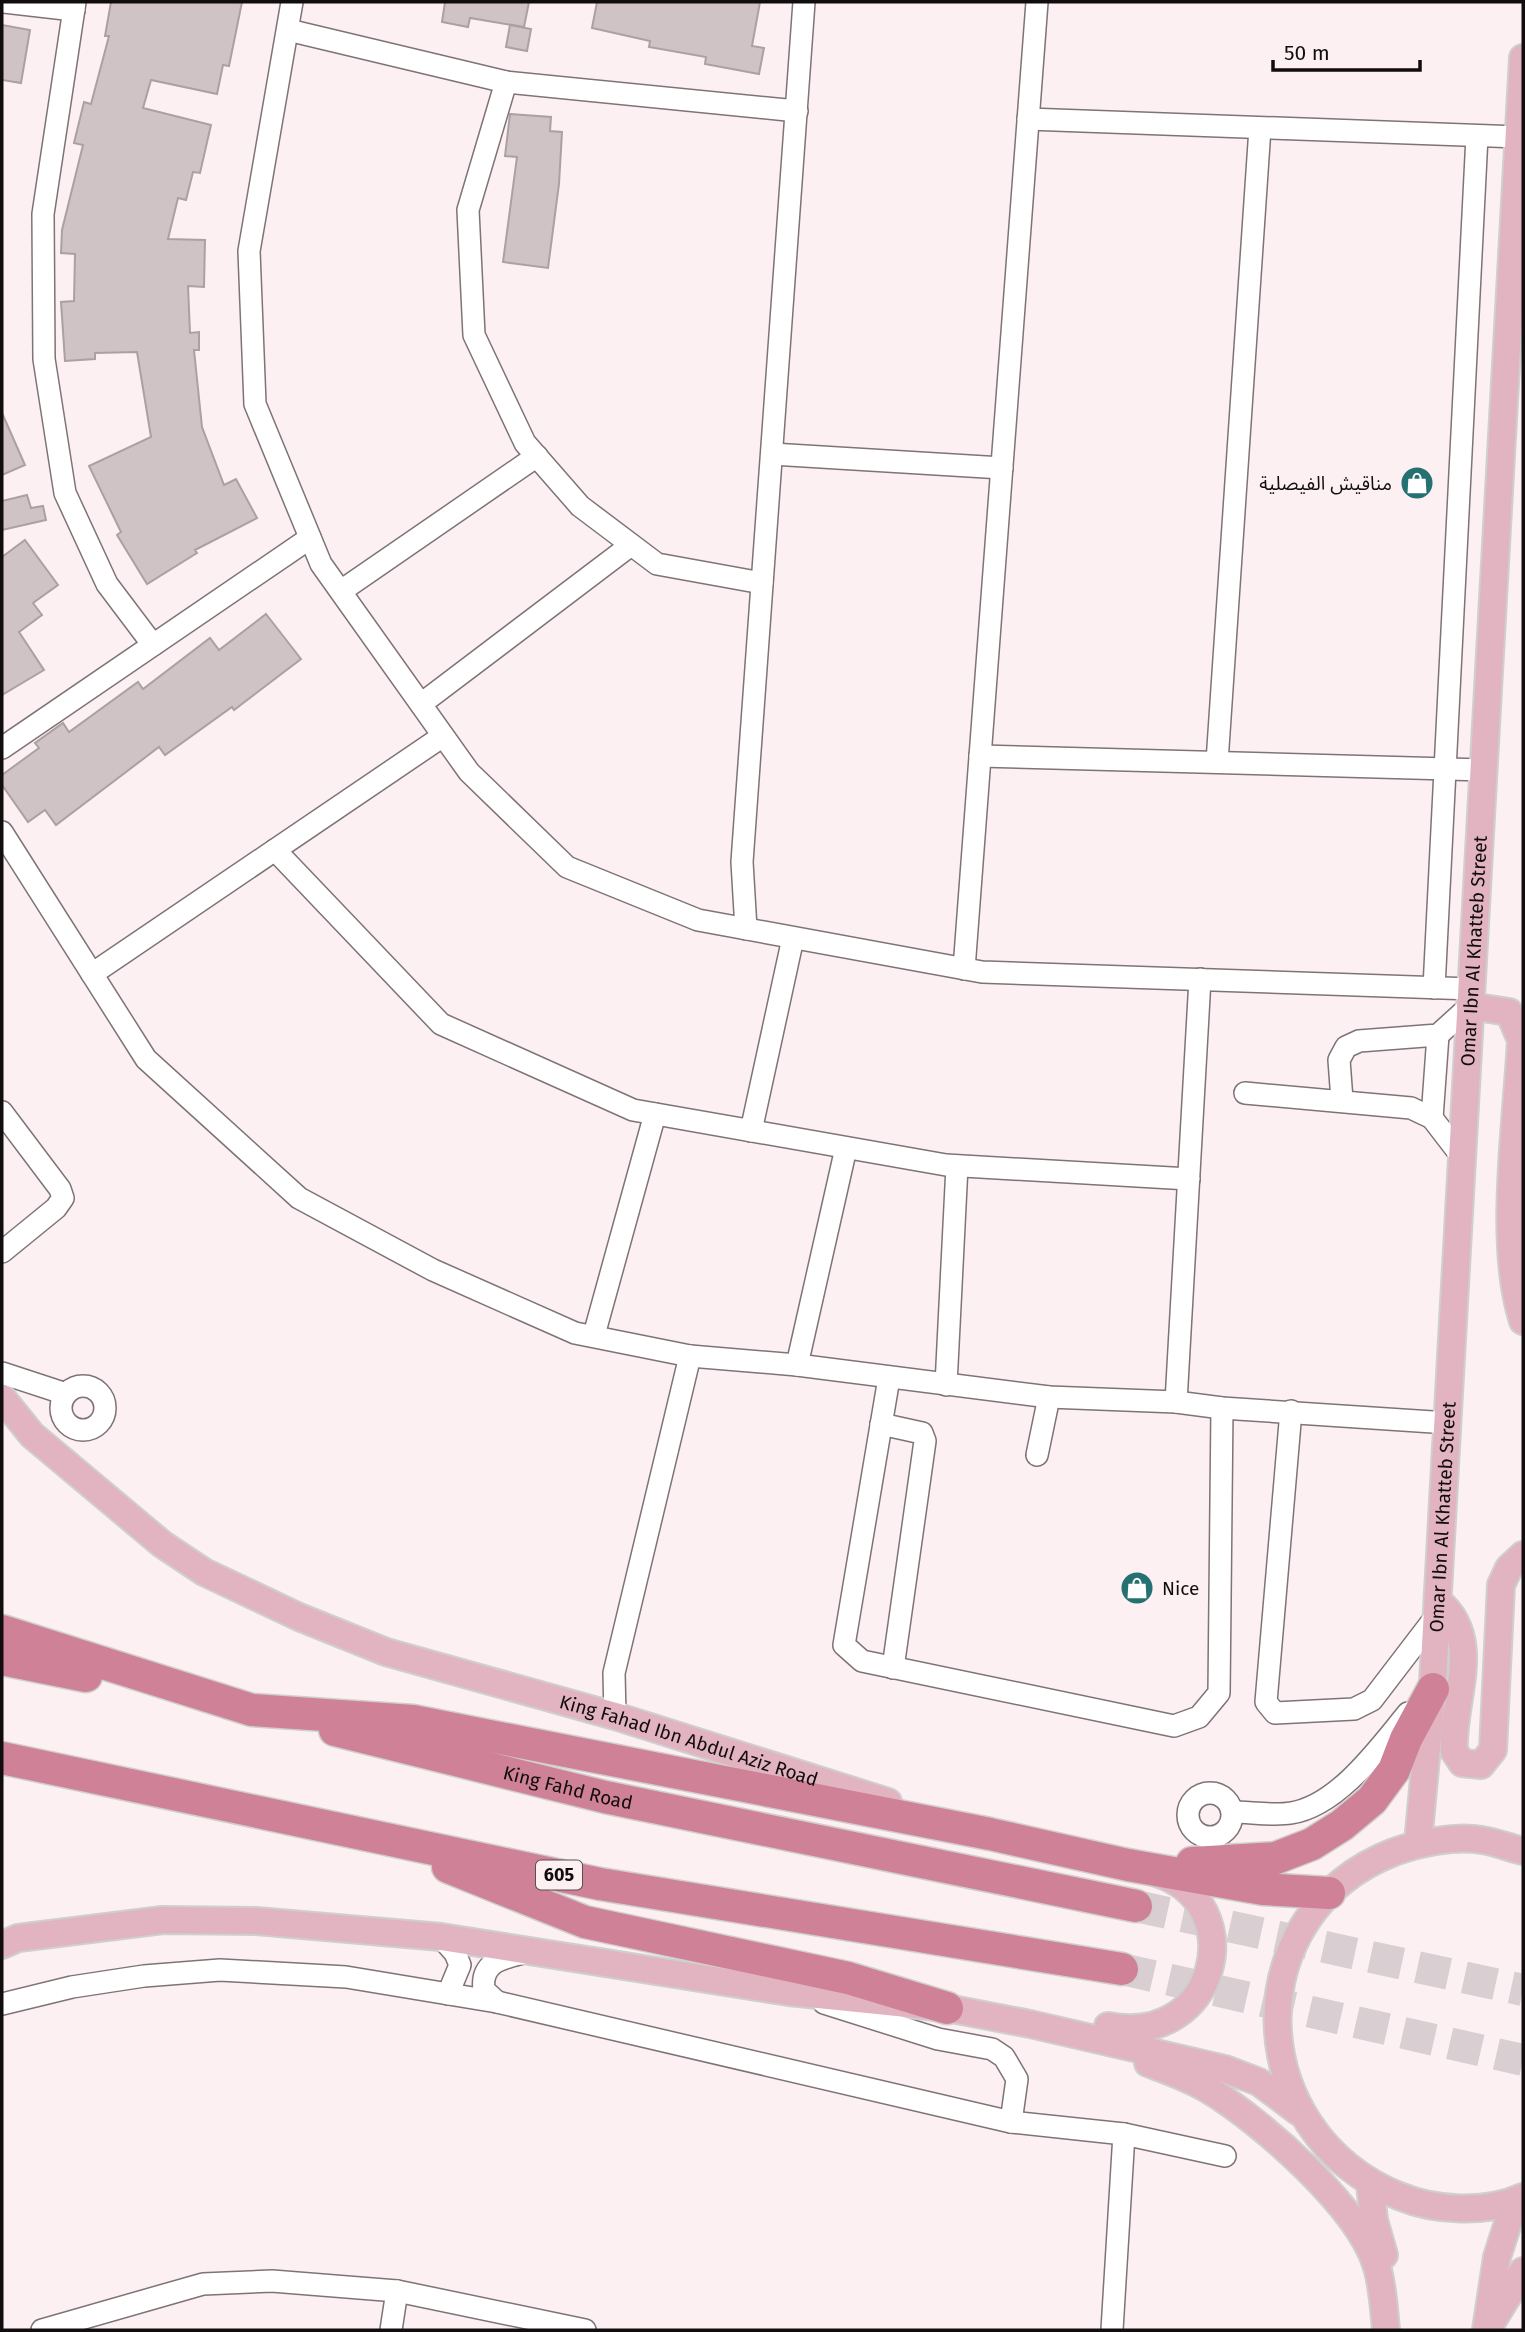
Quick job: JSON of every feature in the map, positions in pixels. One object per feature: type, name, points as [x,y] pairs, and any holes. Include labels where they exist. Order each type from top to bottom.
[{"type":"highway","points":[[2,1631],[252,1710],[413,1721],[990,1834],[1128,1865],[1263,1889],[1329,1892]]},
{"type":"highway","name":"King Fahd Road","points":[[2,1659],[252,1710],[605,1797],[1136,1906]]},
{"type":"highway","points":[[1128,1865],[1276,1858],[1312,1844],[1342,1825],[1371,1800],[1394,1770],[1406,1739],[1433,1686]]},
{"type":"highway","name":"605","points":[[2,1758],[600,1884],[1122,1969]]},
{"type":"highway","points":[[2,1766],[40,1767]]},
{"type":"highway","points":[[375,1837],[585,1922],[848,1978],[957,2010]]},
{"type":"main road","name":"Omar Ibn Al Khatteb Street","points":[[1418,1843],[1433,1686],[1523,58]]},
{"type":"main road","points":[[1516,188],[1523,219]]},
{"type":"main road","points":[[1471,998],[1509,1012],[1521,1040],[1511,1232],[1517,1302],[1523,1321]]},
{"type":"main road","name":"King Fahad Ibn Abdul Aziz Road","points":[[2,1398],[32,1436],[162,1545],[216,1578],[299,1617],[386,1653],[615,1716],[990,1834]]},
{"type":"main road","points":[[1437,1608],[1453,1616],[1464,1645],[1454,1751],[1462,1763],[1481,1765],[1493,1750],[1501,1585],[1509,1568],[1523,1555]]},
{"type":"main road","points":[[1519,2199],[1466,2208],[1417,2203],[1370,2184],[1329,2153],[1299,2112],[1279,2056],[1277,1997],[1295,1940],[1329,1892],[1370,1861],[1418,1843],[1480,1839],[1523,1852]]},
{"type":"main road","points":[[957,2010],[1034,2011],[1121,2029],[1143,2030],[1166,2023],[1187,2007],[1210,1972],[1213,1954],[1206,1919],[1184,1887],[1164,1876],[1128,1865]]},
{"type":"main road","points":[[2,1945],[18,1938],[163,1920],[256,1921],[441,1937],[789,1992],[957,2010],[1030,2024],[1225,2068],[1259,2082],[1299,2112]]},
{"type":"main road","points":[[1030,2024],[1174,2072],[1210,2090],[1282,2144],[1361,2234],[1377,2266],[1387,2330]]},
{"type":"main road","points":[[1370,2184],[1374,2220],[1387,2263],[1394,2330]]},
{"type":"main road","points":[[1486,2330],[1497,2257],[1519,2199]]},
{"type":"main road","points":[[1486,2330],[1523,2271]]},
{"type":"street","points":[[4,2],[75,6],[43,214],[44,359],[65,493],[107,584],[153,645]]},
{"type":"street","points":[[292,2],[249,251],[255,404],[321,564],[469,772],[567,867],[698,920],[964,969],[1434,988],[1471,998],[1438,1035],[1432,1118]]},
{"type":"street","points":[[746,929],[742,862],[804,2]]},
{"type":"street","points":[[964,969],[1037,2]]},
{"type":"street","points":[[288,30],[506,82],[797,111]]},
{"type":"street","points":[[506,82],[468,210],[474,335],[525,443],[580,506],[657,564],[762,583]]},
{"type":"street","points":[[1028,119],[1519,137]]},
{"type":"street","points":[[1217,762],[1260,128]]},
{"type":"street","points":[[1434,988],[1477,136]]},
{"type":"street","points":[[772,454],[1002,468]]},
{"type":"street","points":[[341,591],[537,456]]},
{"type":"street","points":[[2,748],[310,538]]},
{"type":"street","points":[[421,704],[631,545]]},
{"type":"street","points":[[92,974],[443,736]]},
{"type":"street","points":[[980,756],[1484,770]]},
{"type":"street","points":[[2,832],[146,1059],[299,1198],[433,1270],[575,1333],[690,1356],[797,1365],[1049,1397],[1176,1402],[1222,1409],[1291,1411],[1448,1423]]},
{"type":"street","points":[[275,850],[441,1024],[633,1110],[957,1166],[1189,1179]]},
{"type":"street","points":[[751,1131],[793,937]]},
{"type":"street","points":[[1176,1402],[1200,979]]},
{"type":"street","points":[[1342,1100],[1339,1059],[1346,1047],[1359,1041],[1438,1035]]},
{"type":"street","points":[[1245,1093],[1411,1108],[1432,1118],[1462,1157]]},
{"type":"street","points":[[2,1112],[60,1189],[63,1198],[56,1208],[2,1252]]},
{"type":"street","points":[[594,1335],[655,1114]]},
{"type":"street","points":[[797,1365],[846,1148]]},
{"type":"street","points":[[946,1385],[957,1166]]},
{"type":"street","points":[[615,1716],[614,1673],[690,1356]]},
{"type":"street","points":[[2,1373],[66,1394]]},
{"type":"street","points":[[889,1378],[844,1645],[862,1661],[1174,1726],[1199,1717],[1219,1693],[1222,1409]]},
{"type":"street","points":[[1037,1455],[1049,1397]]},
{"type":"street","points":[[1291,1411],[1266,1702],[1275,1713],[1335,1711],[1371,1700],[1437,1608]]},
{"type":"street","points":[[881,1424],[922,1433],[925,1441],[893,1668]]},
{"type":"street","points":[[1232,1812],[1292,1813],[1338,1789],[1373,1757],[1433,1686]]},
{"type":"street","points":[[441,1937],[455,1953],[460,1965],[448,1994]]},
{"type":"street","points":[[497,2002],[484,1990],[485,1970],[494,1961],[527,1952]]},
{"type":"street","points":[[2,2004],[120,1980],[220,1970],[346,1977],[497,2002],[1012,2122],[1124,2134],[1225,2156]]},
{"type":"street","points":[[789,1992],[938,2039],[992,2049],[1004,2057],[1017,2080],[1012,2122]]},
{"type":"street","points":[[1112,2330],[1124,2134]]},
{"type":"street","points":[[1486,2330],[1523,2280]]},
{"type":"street","points":[[42,2330],[203,2284],[272,2281],[397,2291],[585,2330]]},
{"type":"street","points":[[391,2330],[397,2291]]},
{"type":"building","points":[[111,2],[242,2],[229,66],[223,65],[217,94],[151,80],[143,108],[211,125],[200,173],[193,172],[186,200],[178,198],[168,239],[205,240],[204,287],[188,286],[190,333],[199,332],[199,350],[194,350],[202,427],[224,485],[236,479],[257,518],[195,550],[197,553],[147,584],[117,535],[121,532],[89,466],[151,437],[137,352],[95,353],[95,359],[65,361],[61,302],[74,301],[75,254],[61,253],[62,230],[83,145],[74,143],[84,102],[91,104],[109,36],[105,36]]},
{"type":"building","points":[[445,2],[529,2],[524,27],[470,18],[468,27],[442,22]]},
{"type":"building","points":[[597,2],[760,2],[752,46],[764,48],[759,74],[705,64],[706,57],[649,47],[650,41],[592,28]]},
{"type":"building","points":[[2,25],[30,30],[21,83],[2,80]]},
{"type":"building","points":[[510,25],[531,29],[527,51],[506,47]]},
{"type":"building","points":[[510,114],[551,117],[550,131],[562,132],[559,184],[548,268],[503,262],[517,157],[505,156]]},
{"type":"building","points":[[2,413],[25,465],[2,475]]},
{"type":"building","points":[[27,495],[31,508],[43,506],[46,520],[2,530],[2,501]]},
{"type":"building","points":[[25,540],[58,585],[33,603],[42,615],[19,632],[44,670],[2,695],[2,557]]},
{"type":"building","points":[[266,614],[301,659],[234,710],[232,707],[165,755],[159,747],[56,825],[45,810],[28,822],[2,785],[2,775],[39,748],[35,743],[63,723],[69,732],[138,682],[143,689],[210,638],[219,650]]},
{"type":"tunnel","points":[[1136,1906],[1523,1990]]},
{"type":"tunnel","points":[[1122,1969],[1523,2060]]},
{"type":"place","name":"مناقيش الفيصلية","points":[[1417,483]]},
{"type":"place","name":"Nice","points":[[1137,1588]]}]
